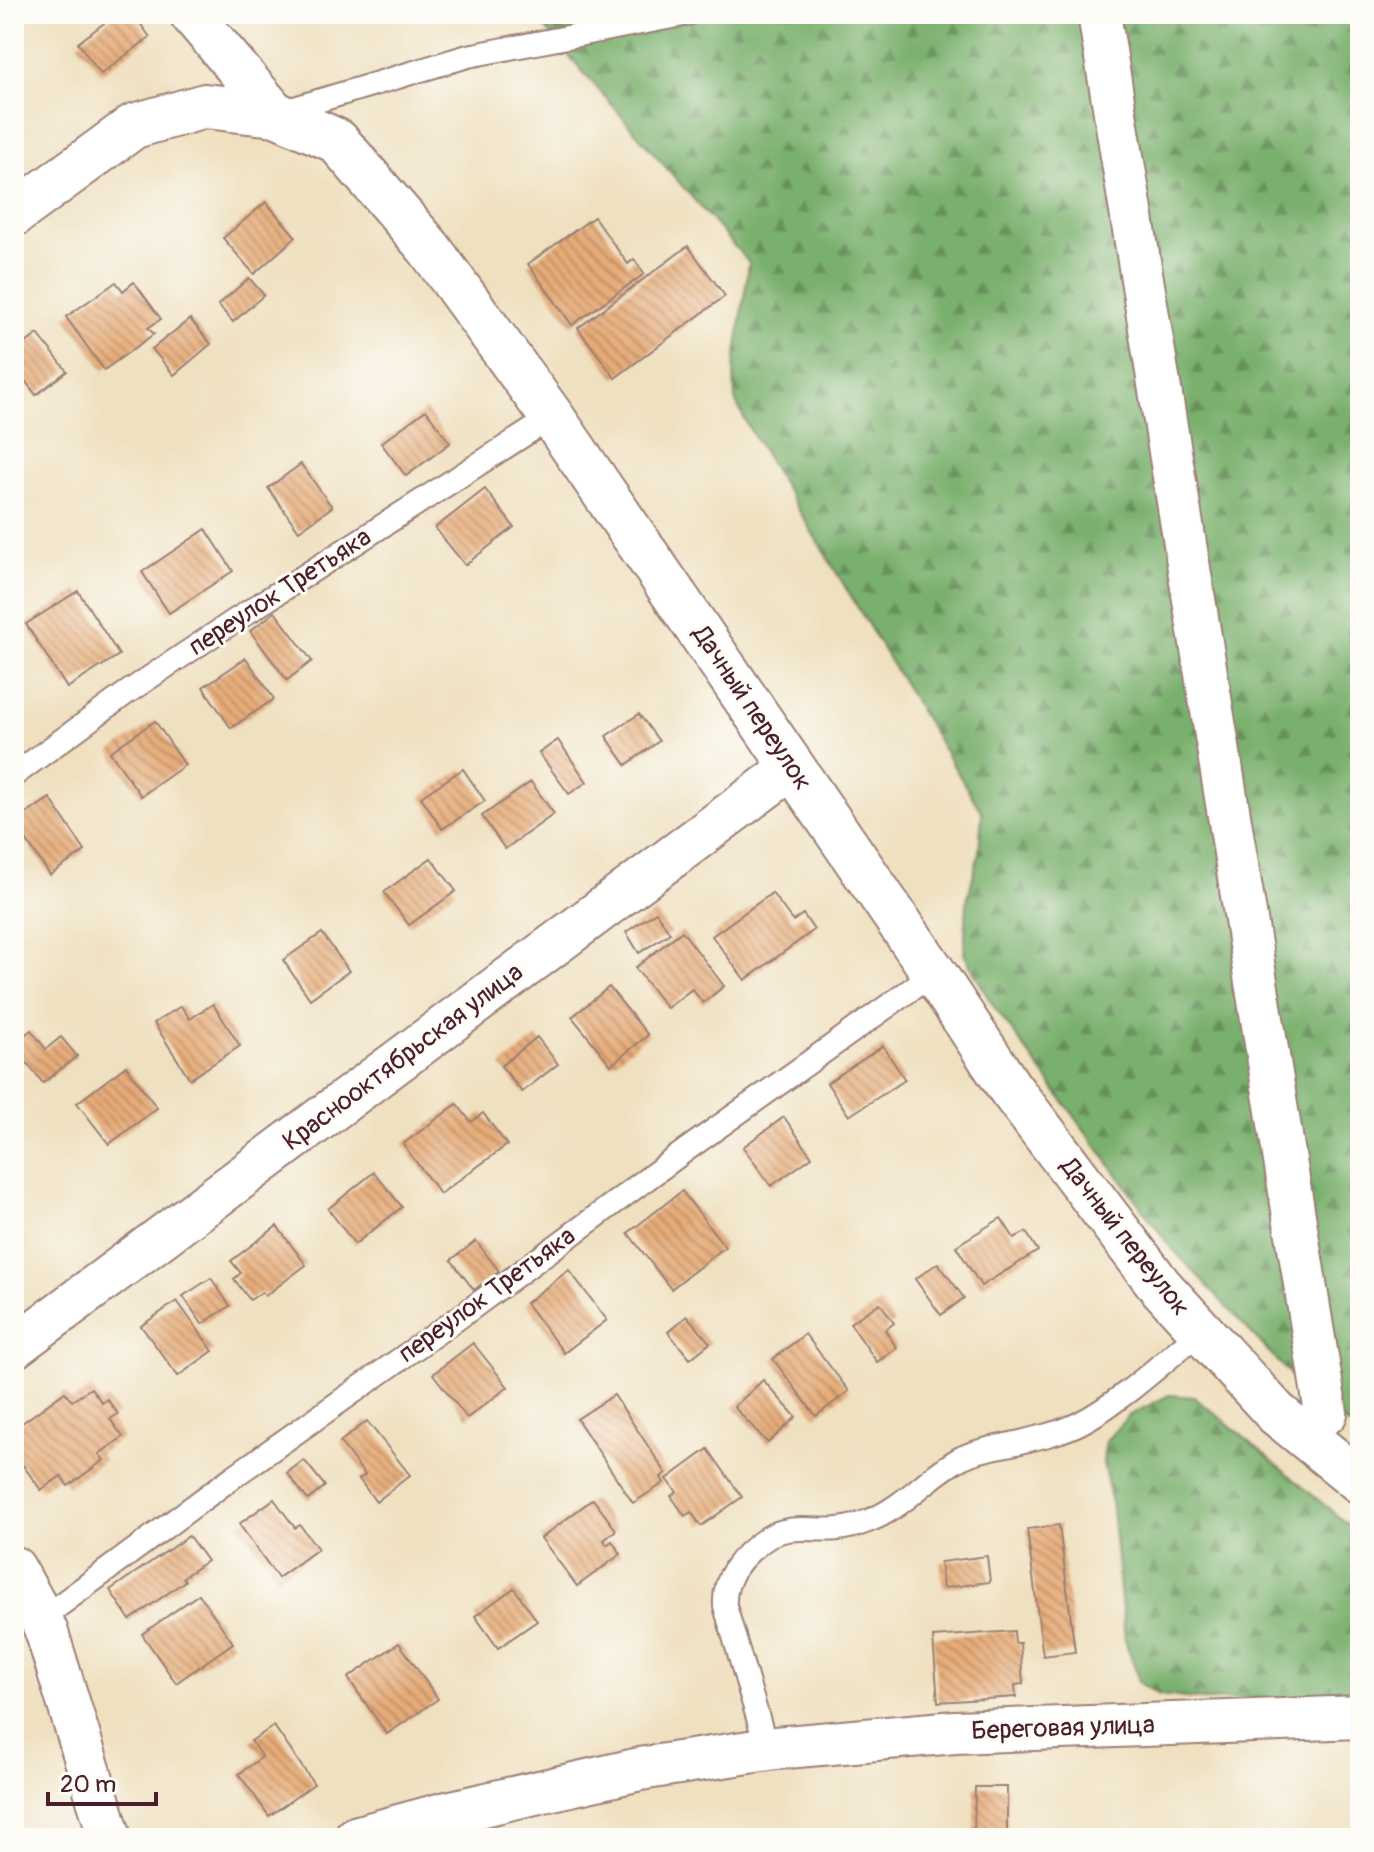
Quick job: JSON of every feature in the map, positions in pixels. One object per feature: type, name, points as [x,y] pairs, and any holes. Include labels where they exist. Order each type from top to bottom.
[{"type":"main road","name":"Дачный переулок","points":[[14,214],[134,126],[205,106],[276,114],[337,141],[429,248],[552,417],[1009,1087],[1160,1286],[1276,1413],[1360,1481]]},
{"type":"street","name":"Дачный переулок","points":[[191,14],[276,114]]},
{"type":"street","points":[[1099,14],[1326,1413]]},
{"type":"street","name":"Краснооктябрьская улица","points":[[14,1347],[793,767]]},
{"type":"street","points":[[14,1568],[41,1619],[110,1838]]},
{"type":"street","name":"Береговая улица","points":[[355,1838],[443,1814],[640,1769],[767,1749],[955,1732],[1360,1717]]},
{"type":"lane","points":[[276,114],[468,56],[688,14]]},
{"type":"lane","name":"переулок Третьяка","points":[[14,775],[125,694],[222,629],[552,417]]},
{"type":"lane","name":"переулок Третьяка","points":[[41,1619],[233,1477],[464,1314],[934,973]]},
{"type":"lane","points":[[767,1749],[725,1606],[727,1584],[742,1559],[766,1539],[786,1528],[840,1529],[870,1521],[961,1458],[979,1450],[1042,1436],[1080,1423],[1104,1408],[1201,1331]]},
{"type":"green space","points":[[533,14],[1360,14],[1360,1431],[1326,1413],[1169,1245],[990,1001],[964,954],[967,901],[979,852],[982,813],[735,400],[734,369],[749,263]]},
{"type":"green space","points":[[1169,1395],[1194,1397],[1360,1535],[1360,1689],[1319,1696],[1205,1700],[1159,1695],[1140,1683],[1125,1640],[1111,1499],[1103,1463],[1105,1442],[1128,1416]]},
{"type":"building","points":[[116,14],[133,14],[150,37],[101,74],[78,43]]},
{"type":"building","points":[[266,202],[296,237],[254,274],[223,238]]},
{"type":"building","points":[[594,217],[628,264],[634,259],[644,274],[572,325],[528,264]]},
{"type":"building","points":[[688,246],[725,296],[615,378],[578,328]]},
{"type":"building","points":[[249,278],[264,295],[233,322],[218,305]]},
{"type":"building","points":[[116,282],[123,291],[134,282],[161,319],[148,328],[154,334],[104,370],[66,317]]},
{"type":"building","points":[[190,319],[211,344],[174,375],[152,349]]},
{"type":"building","points":[[38,334],[67,371],[36,395],[14,366],[14,352]]},
{"type":"building","points":[[426,410],[450,443],[406,476],[381,443]]},
{"type":"building","points":[[301,464],[332,507],[299,531],[268,488]]},
{"type":"building","points":[[485,489],[514,527],[465,565],[435,528]]},
{"type":"building","points":[[206,529],[233,571],[169,613],[142,572]]},
{"type":"building","points":[[78,591],[119,655],[67,688],[26,624]]},
{"type":"building","points":[[275,612],[312,661],[287,680],[250,631]]},
{"type":"building","points":[[246,658],[274,699],[231,728],[203,687]]},
{"type":"building","points":[[639,714],[659,741],[626,765],[606,736]]},
{"type":"building","points":[[155,721],[185,765],[141,796],[110,752]]},
{"type":"building","points":[[558,740],[587,782],[569,794],[539,753]]},
{"type":"building","points":[[463,769],[485,801],[442,829],[421,797]]},
{"type":"building","points":[[531,782],[554,814],[505,849],[482,816]]},
{"type":"building","points":[[50,798],[85,851],[50,875],[14,822]]},
{"type":"building","points":[[431,858],[456,891],[409,925],[384,892]]},
{"type":"building","points":[[772,893],[793,921],[803,914],[814,930],[745,980],[712,936]]},
{"type":"building","points":[[656,912],[670,933],[639,953],[626,932]]},
{"type":"building","points":[[682,931],[724,986],[703,1003],[692,989],[667,1008],[635,968]]},
{"type":"building","points":[[322,933],[349,971],[310,999],[283,960]]},
{"type":"building","points":[[609,987],[648,1035],[611,1065],[572,1017]]},
{"type":"building","points":[[213,1004],[240,1046],[190,1079],[154,1023],[181,1006],[190,1019]]},
{"type":"building","points":[[31,1030],[46,1049],[61,1037],[77,1056],[43,1083],[14,1047]]},
{"type":"building","points":[[537,1037],[558,1064],[522,1092],[501,1066]]},
{"type":"building","points":[[883,1046],[905,1080],[849,1116],[827,1083]]},
{"type":"building","points":[[126,1066],[157,1108],[109,1144],[77,1103]]},
{"type":"building","points":[[457,1104],[471,1122],[483,1113],[507,1145],[440,1194],[403,1144]]},
{"type":"building","points":[[784,1117],[812,1157],[771,1186],[743,1147]]},
{"type":"building","points":[[374,1172],[402,1207],[355,1244],[328,1209]]},
{"type":"building","points":[[682,1191],[725,1247],[671,1289],[628,1233]]},
{"type":"building","points":[[1001,1218],[1014,1238],[1026,1232],[1038,1251],[981,1286],[956,1246]]},
{"type":"building","points":[[277,1226],[306,1265],[265,1296],[262,1292],[250,1300],[234,1279],[241,1273],[231,1261]]},
{"type":"building","points":[[476,1241],[499,1271],[474,1290],[451,1260]]},
{"type":"building","points":[[938,1263],[964,1298],[941,1315],[915,1279]]},
{"type":"building","points":[[569,1270],[607,1320],[564,1353],[526,1303]]},
{"type":"building","points":[[211,1278],[230,1306],[202,1324],[183,1296]]},
{"type":"building","points":[[177,1301],[213,1351],[178,1376],[141,1326]]},
{"type":"building","points":[[880,1303],[894,1323],[885,1330],[897,1348],[877,1362],[850,1323]]},
{"type":"building","points":[[687,1316],[710,1343],[690,1359],[668,1332]]},
{"type":"building","points":[[805,1334],[849,1391],[816,1416],[773,1359]]},
{"type":"building","points":[[473,1343],[508,1387],[467,1418],[433,1374]]},
{"type":"building","points":[[763,1380],[796,1417],[768,1443],[734,1407]]},
{"type":"building","points":[[91,1388],[102,1403],[107,1399],[118,1414],[110,1419],[123,1437],[99,1454],[104,1460],[68,1486],[61,1476],[41,1490],[14,1453],[14,1429],[65,1392],[72,1401]]},
{"type":"building","points":[[614,1395],[666,1473],[661,1477],[664,1483],[633,1503],[577,1419]]},
{"type":"building","points":[[367,1421],[410,1475],[376,1502],[359,1479],[365,1475],[340,1442]]},
{"type":"building","points":[[708,1449],[742,1497],[701,1526],[691,1512],[685,1516],[671,1496],[677,1492],[667,1479]]},
{"type":"building","points":[[304,1460],[325,1486],[308,1500],[287,1473]]},
{"type":"building","points":[[274,1499],[295,1528],[300,1525],[318,1549],[278,1578],[239,1524]]},
{"type":"building","points":[[593,1499],[616,1530],[604,1540],[607,1545],[612,1541],[621,1554],[577,1586],[541,1538]]},
{"type":"building","points":[[1059,1525],[1075,1652],[1043,1656],[1027,1529]]},
{"type":"building","points":[[189,1536],[207,1561],[183,1577],[185,1581],[130,1620],[110,1590]]},
{"type":"building","points":[[987,1556],[990,1582],[943,1588],[940,1562]]},
{"type":"building","points":[[514,1588],[537,1621],[498,1648],[475,1616]]},
{"type":"building","points":[[199,1594],[233,1643],[176,1683],[142,1634]]},
{"type":"building","points":[[1014,1631],[1015,1643],[1020,1643],[1023,1684],[1015,1685],[1016,1697],[938,1702],[933,1637]]},
{"type":"building","points":[[399,1643],[438,1699],[387,1734],[348,1678]]},
{"type":"building","points":[[274,1726],[314,1784],[269,1816],[239,1774],[262,1757],[251,1741]]},
{"type":"building","points":[[975,1787],[1007,1787],[1007,1838],[974,1838]]}]
